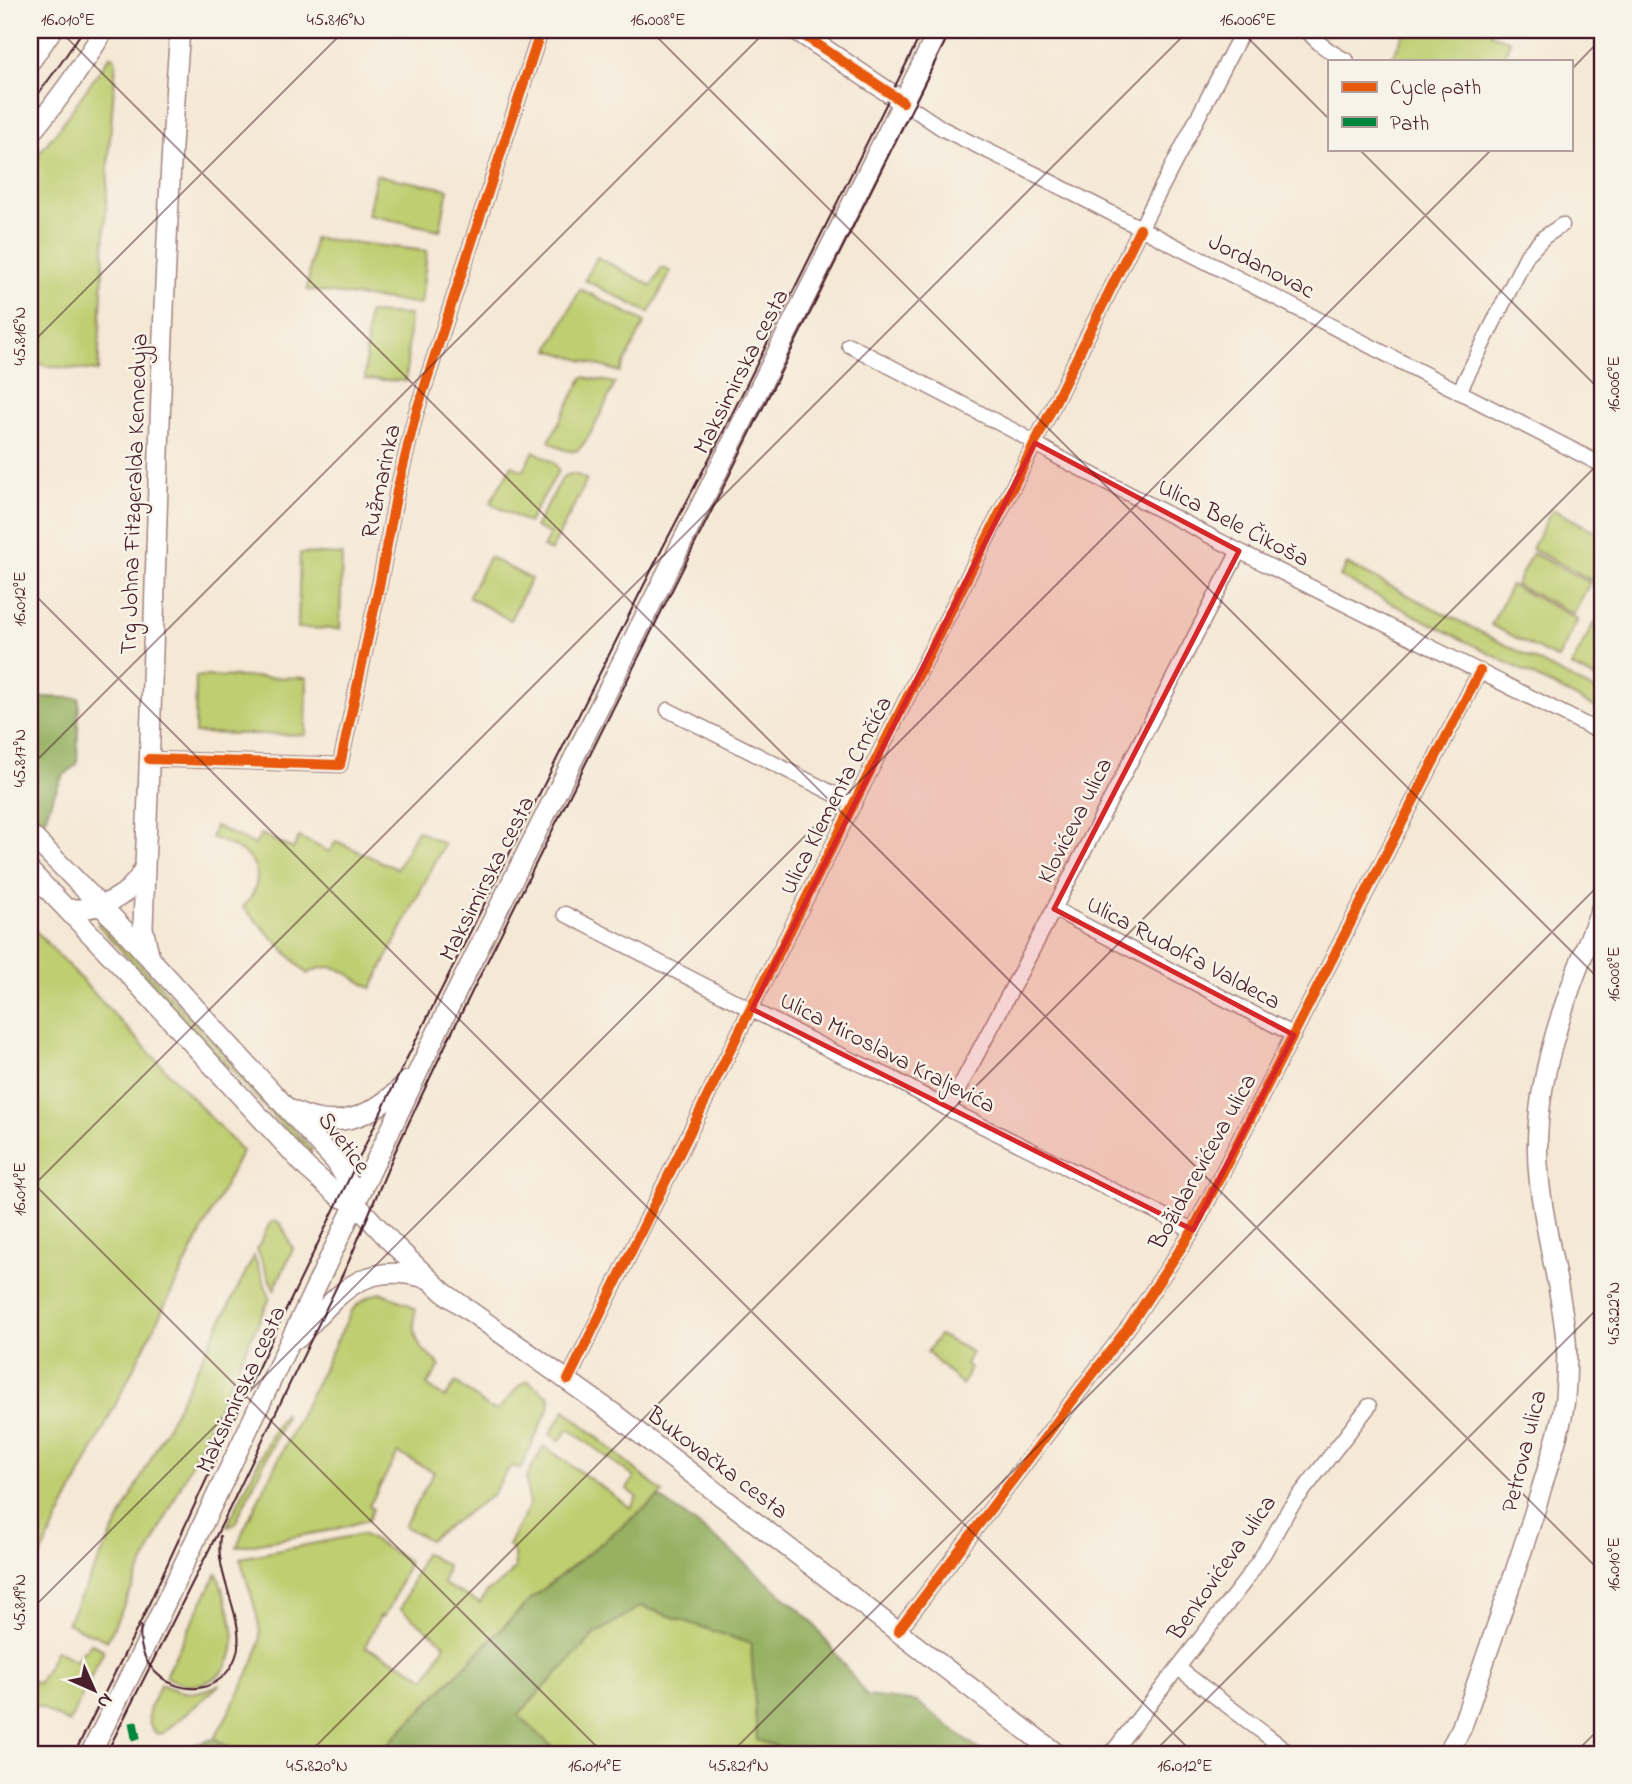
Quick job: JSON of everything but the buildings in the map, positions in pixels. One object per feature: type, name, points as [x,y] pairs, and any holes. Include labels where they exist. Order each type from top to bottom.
[{"type":"main road","points":[[30,62],[52,30]]},
{"type":"main road","points":[[30,134],[104,30]]},
{"type":"main road","name":"Trg Johna Fitzgeralda Kennedyja","points":[[150,958],[143,928],[155,541],[171,142],[180,30]]},
{"type":"main road","points":[[796,30],[903,102]]},
{"type":"main road","name":"Maksimirska cesta","points":[[90,1754],[143,1650],[416,1073],[939,30]]},
{"type":"main road","name":"Svetice","points":[[30,834],[101,905],[342,1170],[351,1187],[355,1203]]},
{"type":"main road","points":[[67,909],[88,909],[101,905],[129,889],[141,876],[145,866]]},
{"type":"main road","name":"Svetice","points":[[30,871],[307,1168],[340,1197],[355,1203]]},
{"type":"main road","name":"Petrova ulica","points":[[1447,1754],[1461,1729],[1535,1509],[1565,1401],[1566,1340],[1539,1177],[1539,1110],[1547,1066],[1565,1007],[1602,906]]},
{"type":"main road","points":[[285,1107],[313,1119],[346,1120],[385,1103],[416,1073]]},
{"type":"main road","name":"Bukovačka cesta","points":[[355,1203],[430,1279],[466,1308],[568,1380],[1057,1754]]},
{"type":"main road","points":[[283,1357],[335,1299],[356,1281],[381,1273],[409,1274],[430,1279]]},
{"type":"street","name":"Ružmarinka","points":[[149,759],[340,765],[397,491],[416,413],[541,30]]},
{"type":"street","name":"Ulica Klementa Crnčića","points":[[568,1380],[1140,229],[1243,30]]},
{"type":"street","points":[[1307,30],[1327,50],[1345,60]]},
{"type":"street","name":"Jordanovac","points":[[903,102],[943,129],[1602,465]]},
{"type":"street","points":[[1460,392],[1527,255],[1544,237],[1562,225]]},
{"type":"street","name":"Ulica Bele Čikoša","points":[[849,345],[1239,551],[1602,733]]},
{"type":"street","name":"Klovićeva ulica","points":[[948,1109],[1239,551]]},
{"type":"street","name":"Božidarevićeva ulica","points":[[898,1631],[1130,1325],[1193,1230],[1480,671]]},
{"type":"street","points":[[668,710],[855,804]]},
{"type":"street","name":"Ulica Rudolfa Valdeca","points":[[1054,909],[1294,1035]]},
{"type":"street","name":"Ulica Miroslava Kraljevića","points":[[565,914],[834,1052],[892,1078],[948,1109],[1193,1230]]},
{"type":"street","name":"Benkovićeva ulica","points":[[1111,1754],[1245,1581],[1289,1509],[1369,1406]]},
{"type":"street","points":[[1178,1668],[1291,1754]]},
{"type":"highlighted area","points":[[1035,443],[1239,551],[1054,909],[1294,1035],[1193,1230],[752,1009]]},
{"type":"green space","points":[[1406,30],[1492,30],[1491,34],[1510,41],[1502,60],[1391,59]]},
{"type":"green space","points":[[110,56],[114,57],[116,62],[98,371],[45,366],[30,358],[30,164]]},
{"type":"green space","points":[[376,175],[448,189],[440,230],[368,215]]},
{"type":"green space","points":[[314,238],[427,251],[421,304],[307,290]]},
{"type":"green space","points":[[597,257],[652,286],[662,267],[671,272],[649,313],[585,280]]},
{"type":"green space","points":[[580,289],[645,322],[620,372],[549,350]]},
{"type":"green space","points":[[368,313],[410,315],[406,381],[365,379]]},
{"type":"green space","points":[[583,377],[615,383],[585,441],[575,451],[568,451],[549,441]]},
{"type":"green space","points":[[534,451],[554,463],[559,470],[528,523],[490,503],[512,465],[523,471]]},
{"type":"green space","points":[[570,474],[587,480],[551,551],[543,547],[550,534],[535,527],[563,477]]},
{"type":"green space","points":[[1552,509],[1602,535],[1602,578],[1599,584],[1532,549]]},
{"type":"green space","points":[[300,553],[342,555],[340,629],[298,628]]},
{"type":"green space","points":[[1532,553],[1590,582],[1574,614],[1516,585]]},
{"type":"green space","points":[[489,557],[531,579],[510,620],[468,597]]},
{"type":"green space","points":[[1347,564],[1602,694],[1602,711],[1340,577]]},
{"type":"green space","points":[[1511,585],[1578,619],[1558,659],[1491,625]]},
{"type":"green space","points":[[1594,623],[1602,627],[1602,682],[1571,666]]},
{"type":"green space","points":[[196,676],[307,678],[306,735],[195,733]]},
{"type":"green space","points":[[30,697],[79,698],[77,764],[62,777],[44,821],[36,829],[30,824]]},
{"type":"green space","points":[[215,826],[255,845],[261,834],[293,849],[299,837],[330,852],[336,841],[397,869],[417,830],[444,844],[372,988],[334,968],[317,969],[307,974],[243,907],[255,889],[255,868],[252,861],[240,851],[211,837]]},
{"type":"green space","points":[[99,921],[312,1150],[308,1154],[98,925]]},
{"type":"green space","points":[[30,925],[242,1151],[30,1576]]},
{"type":"green space","points":[[275,1221],[281,1224],[293,1249],[274,1290],[257,1249],[270,1223]]},
{"type":"green space","points":[[254,1256],[270,1298],[107,1641],[67,1623]]},
{"type":"green space","points":[[382,1293],[408,1304],[415,1310],[418,1340],[425,1352],[440,1366],[427,1385],[445,1398],[456,1382],[486,1406],[497,1411],[520,1385],[528,1381],[550,1397],[549,1408],[520,1469],[512,1466],[492,1495],[429,1540],[404,1526],[434,1472],[398,1453],[369,1506],[373,1509],[368,1520],[332,1530],[237,1547],[352,1310],[365,1299]]},
{"type":"green space","points":[[939,1335],[972,1352],[966,1364],[970,1368],[962,1385],[927,1352]]},
{"type":"green space","points":[[565,1410],[663,1493],[530,1600],[378,1754],[237,1754],[215,1738],[249,1673],[259,1647],[255,1609],[240,1558],[362,1534],[409,1561],[392,1603],[383,1617],[380,1616],[365,1647],[426,1678],[445,1644],[401,1609],[424,1553],[447,1565],[443,1584],[480,1603],[487,1592],[506,1579],[515,1568],[514,1553],[508,1545],[529,1506],[526,1478],[544,1446],[631,1508],[637,1497],[627,1489],[634,1477],[569,1429],[559,1441],[550,1434]]},
{"type":"green space","points":[[285,1413],[236,1522],[227,1526],[275,1427]]},
{"type":"green space","points":[[659,1497],[718,1540],[809,1618],[867,1696],[917,1702],[985,1754],[799,1754],[757,1740],[751,1644],[641,1606],[594,1635],[518,1715],[560,1754],[378,1754],[530,1600]]},
{"type":"green space","points":[[217,1573],[231,1617],[233,1648],[230,1661],[221,1673],[207,1682],[191,1685],[175,1681],[165,1676]]},
{"type":"green space","points":[[641,1606],[752,1644],[757,1740],[799,1754],[560,1754],[518,1715],[594,1635]]},
{"type":"green space","points":[[90,1643],[104,1650],[69,1723],[30,1702],[30,1679],[38,1684],[56,1650],[76,1661],[82,1650],[86,1652]]},
{"type":"green space","points":[[161,1684],[177,1691],[191,1693],[221,1684],[163,1733],[156,1734],[151,1728],[148,1715]]},
{"type":"green space","points":[[215,1738],[237,1754],[168,1754]]},
{"type":"tram line","points":[[30,105],[83,30]]},
{"type":"tram line","points":[[74,1754],[142,1619],[256,1372],[408,1056],[923,30]]},
{"type":"tram line","points":[[106,1754],[222,1524],[349,1261],[394,1154],[445,1046],[951,30]]},
{"type":"tram line","points":[[141,1626],[142,1647],[149,1665],[162,1678],[177,1686],[194,1688],[211,1684],[226,1674],[236,1656],[239,1643],[235,1614],[219,1551],[220,1536]]},
{"type":"marked path","points":[[133,1722],[139,1754]]},
{"type":"cycle path","points":[[149,759],[340,765],[397,491],[416,413],[541,30]]},
{"type":"cycle path","points":[[796,30],[903,102]]},
{"type":"cycle path","points":[[568,1380],[1140,229]]},
{"type":"cycle path","points":[[898,1631],[1130,1325],[1193,1230],[1480,671]]}]
